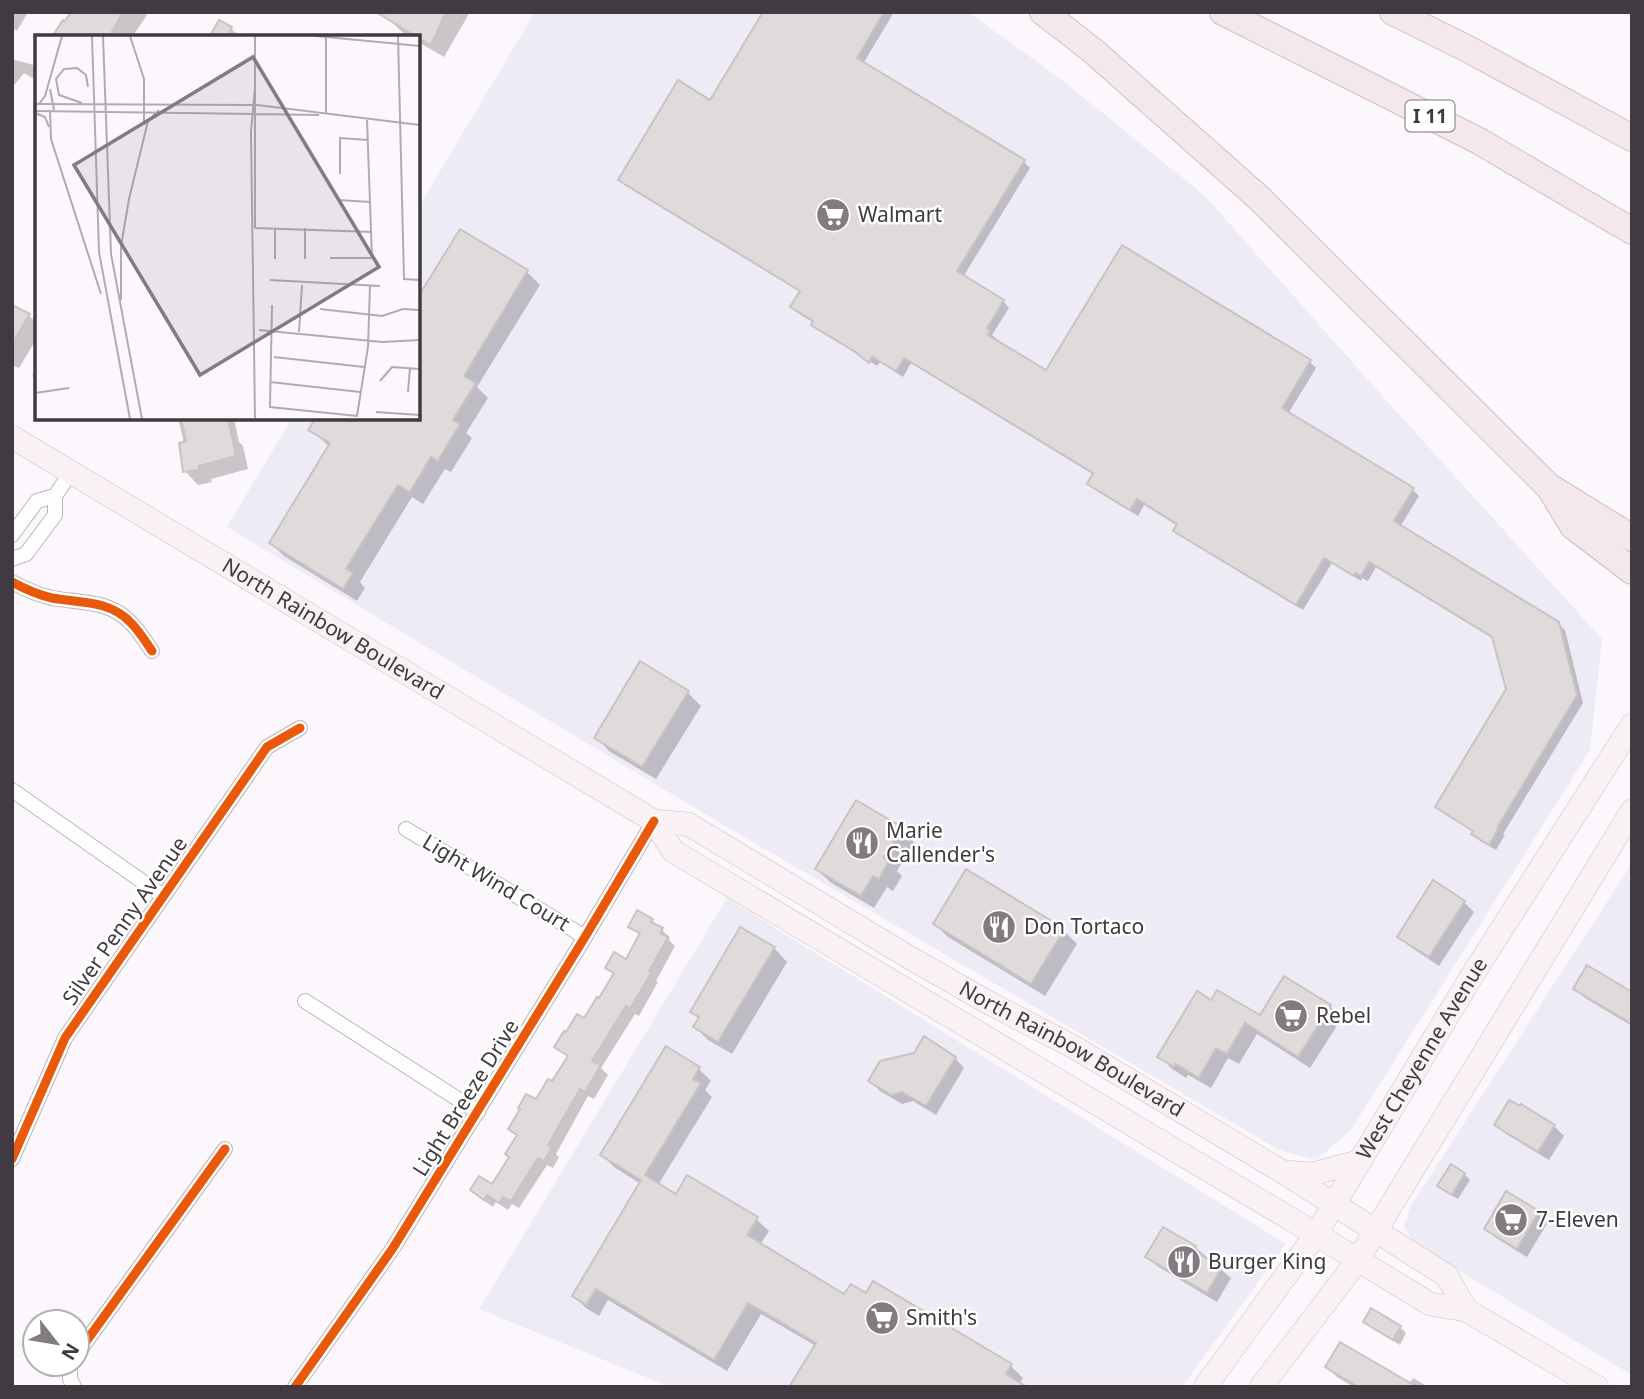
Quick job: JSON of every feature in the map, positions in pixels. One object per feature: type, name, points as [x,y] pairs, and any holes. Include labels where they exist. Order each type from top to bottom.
[{"type":"highway","points":[[1043,12],[1092,50],[1259,198],[1548,486],[1573,526],[1632,571]]},
{"type":"highway","name":"I 11","points":[[1223,12],[1479,141],[1632,230]]},
{"type":"highway","points":[[1394,12],[1632,138]]},
{"type":"highway","points":[[1548,486],[1632,538]]},
{"type":"main road","name":"North Rainbow Boulevard","points":[[12,437],[654,821],[688,824],[879,939],[989,1003],[1072,1046],[1283,1172],[1447,1276],[1466,1310]]},
{"type":"main road","name":"West Cheyenne Avenue","points":[[1205,1387],[1335,1205],[1473,974],[1632,725]]},
{"type":"main road","points":[[1261,1387],[1357,1261],[1632,811]]},
{"type":"main road","name":"North Rainbow Boulevard","points":[[654,821],[673,851],[1430,1304],[1466,1310],[1597,1387]]},
{"type":"main road","points":[[863,963],[879,939]]},
{"type":"main road","points":[[1283,1172],[1312,1174],[1361,1161]]},
{"type":"street","points":[[12,559],[26,554],[55,515],[55,496],[71,472]]},
{"type":"street","points":[[12,535],[37,501],[55,496]]},
{"type":"street","points":[[12,582],[51,598],[113,609],[130,621],[152,651]]},
{"type":"street","name":"Silver Penny Avenue","points":[[12,1159],[65,1038],[267,747],[300,728]]},
{"type":"street","points":[[12,790],[163,896]]},
{"type":"street","name":"Light Breeze Drive","points":[[295,1387],[393,1248],[654,821]]},
{"type":"street","name":"Light Wind Court","points":[[406,829],[585,937]]},
{"type":"street","points":[[305,1001],[478,1111]]},
{"type":"street","points":[[91,1335],[225,1149]]},
{"type":"shaded area","points":[[535,12],[968,12],[1062,80],[1205,196],[1602,639],[1590,750],[1351,1130],[1316,1160],[1279,1150],[695,808],[227,527],[291,420],[420,420],[420,205]]},
{"type":"shaded area","points":[[1632,863],[1632,1375],[1413,1243],[1404,1226],[1410,1207]]},
{"type":"shaded area","points":[[727,898],[1286,1244],[1182,1387],[670,1387],[479,1309]]},
{"type":"building","points":[[71,12],[123,12],[110,35],[53,35],[63,20],[65,21]]},
{"type":"building","points":[[376,12],[446,12],[430,45],[420,39],[420,35],[414,35]]},
{"type":"building","points":[[763,12],[884,12],[857,58],[1025,160],[957,271],[1004,300],[987,328],[990,331],[988,335],[1046,370],[1122,245],[1311,360],[1282,408],[1414,488],[1394,521],[1559,622],[1577,695],[1489,845],[1471,834],[1473,831],[1435,807],[1506,689],[1492,637],[1369,562],[1361,576],[1355,573],[1354,576],[1324,558],[1296,605],[1173,531],[1177,524],[1137,499],[1130,510],[1087,484],[1093,473],[904,358],[896,371],[872,357],[869,363],[811,325],[813,321],[790,307],[800,291],[618,180],[678,80],[710,100]]},
{"type":"building","points":[[219,20],[232,27],[229,35],[210,35]]},
{"type":"building","points":[[460,229],[528,270],[464,376],[476,383],[453,420],[460,424],[438,461],[431,457],[410,492],[398,485],[346,569],[353,573],[343,589],[269,543],[330,443],[308,430],[315,420],[420,420],[420,294]]},
{"type":"building","points":[[12,305],[30,314],[12,344]]},
{"type":"building","points":[[181,420],[228,420],[236,456],[199,466],[199,470],[183,472],[179,443],[186,441]]},
{"type":"building","points":[[640,661],[689,691],[642,767],[594,738]]},
{"type":"building","name":"Marie Callender's","points":[[856,800],[902,827],[884,858],[889,861],[879,879],[873,876],[861,896],[815,869]]},
{"type":"building","name":"Don Tortaco","points":[[966,869],[1065,929],[1031,984],[933,924]]},
{"type":"building","points":[[1433,880],[1465,901],[1429,957],[1397,937]]},
{"type":"building","points":[[637,910],[653,919],[651,922],[663,928],[660,933],[668,937],[649,971],[651,973],[630,1009],[626,1006],[592,1061],[601,1065],[585,1092],[580,1089],[548,1145],[552,1147],[544,1161],[538,1158],[511,1201],[503,1197],[499,1203],[487,1195],[484,1200],[470,1190],[479,1176],[492,1184],[509,1157],[505,1154],[517,1135],[508,1129],[520,1109],[518,1108],[526,1094],[536,1099],[548,1079],[552,1081],[568,1056],[554,1047],[577,1014],[584,1018],[597,997],[599,998],[614,973],[605,968],[614,952],[626,959],[640,933],[628,927]]},
{"type":"building","points":[[740,927],[775,947],[718,1042],[693,1027],[699,1017],[690,1012]]},
{"type":"building","points":[[1587,965],[1632,992],[1632,1024],[1573,989]]},
{"type":"building","points":[[1284,976],[1331,1005],[1298,1057],[1245,1023],[1227,1054],[1216,1048],[1199,1078],[1176,1064],[1174,1067],[1157,1057],[1197,991],[1211,1000],[1217,990],[1260,1015]]},
{"type":"building","points":[[924,1036],[956,1057],[926,1106],[902,1092],[891,1095],[868,1081],[880,1061],[914,1053]]},
{"type":"building","points":[[666,1046],[700,1067],[693,1079],[701,1083],[645,1175],[676,1194],[687,1175],[758,1217],[747,1235],[844,1294],[851,1284],[866,1293],[873,1281],[1012,1364],[1006,1374],[1027,1387],[789,1387],[816,1343],[748,1303],[714,1360],[596,1289],[586,1305],[572,1296],[641,1180],[600,1155]]},
{"type":"building","points":[[1509,1100],[1520,1106],[1521,1104],[1555,1125],[1538,1152],[1494,1125]]},
{"type":"building","points":[[1451,1164],[1465,1173],[1452,1195],[1437,1186]]},
{"type":"building","name":"7-Eleven","points":[[1506,1191],[1539,1211],[1517,1249],[1484,1229]]},
{"type":"building","name":"Burger King","points":[[1163,1227],[1196,1246],[1193,1250],[1222,1267],[1207,1293],[1145,1257]]},
{"type":"building","points":[[1371,1308],[1401,1326],[1393,1340],[1363,1322]]},
{"type":"building","points":[[1340,1342],[1417,1387],[1358,1387],[1325,1367]]},
{"type":"cycle path","points":[[12,582],[47,597],[112,609],[132,624],[152,651]]},
{"type":"cycle path","points":[[12,1159],[65,1038],[267,747],[300,728]]},
{"type":"cycle path","points":[[295,1387],[393,1248],[654,821]]},
{"type":"cycle path","points":[[91,1335],[225,1149]]},
{"type":"place","name":"Walmart","points":[[833,215]]},
{"type":"place","name":"Marie Callender's","points":[[862,843]]},
{"type":"place","name":"Don Tortaco","points":[[999,927]]},
{"type":"place","name":"Rebel","points":[[1291,1016]]},
{"type":"place","name":"7-Eleven","points":[[1511,1220]]},
{"type":"place","name":"Burger King","points":[[1184,1262]]},
{"type":"place","name":"Smith's","points":[[882,1318]]}]
